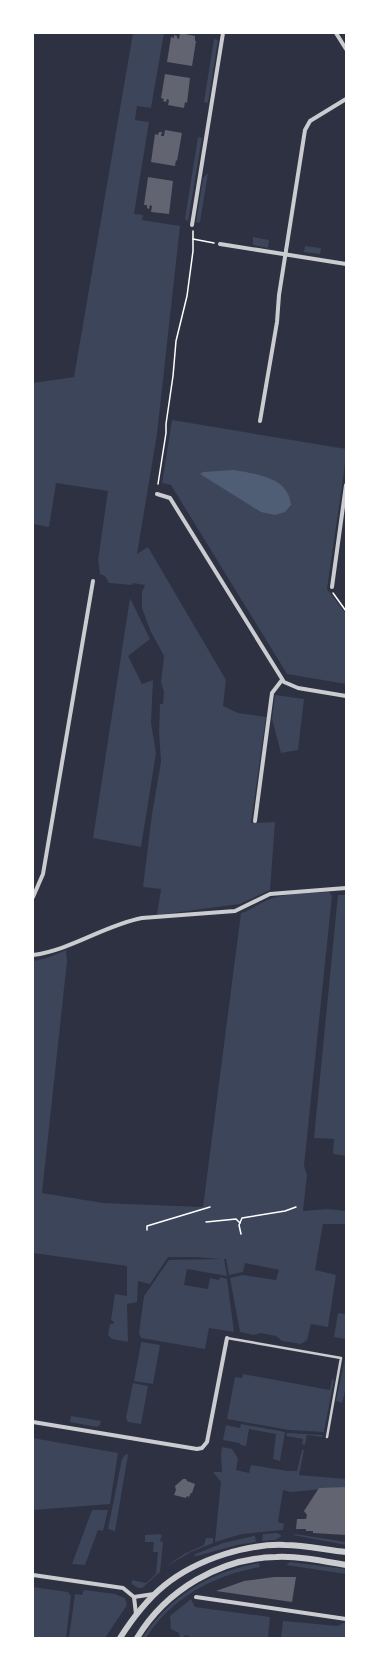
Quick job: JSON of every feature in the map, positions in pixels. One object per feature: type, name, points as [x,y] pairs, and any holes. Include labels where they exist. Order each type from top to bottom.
[{"type":"street","points":[[192,225],[223,33]]},
{"type":"street","points":[[336,33],[346,49]]},
{"type":"street","points":[[260,421],[277,322],[279,295],[306,126],[310,121],[346,99]]},
{"type":"street","points":[[220,244],[346,264]]},
{"type":"street","points":[[332,587],[346,485]]},
{"type":"street","points":[[156,494],[170,498],[282,680],[287,685],[298,688],[346,696]]},
{"type":"street","points":[[33,898],[44,874],[93,581]]},
{"type":"street","points":[[255,821],[272,693],[282,680]]},
{"type":"street","points":[[33,955],[76,943],[130,920],[235,911],[270,894],[346,888]]},
{"type":"street","points":[[33,1422],[197,1449],[202,1448],[207,1442],[227,1338]]},
{"type":"street","points":[[120,1638],[136,1614],[155,1593],[177,1576],[205,1560],[246,1548],[286,1545],[346,1552]]},
{"type":"street","points":[[137,1638],[149,1620],[173,1596],[203,1576],[229,1565],[255,1559],[290,1557],[346,1564]]},
{"type":"street","points":[[33,1575],[116,1586],[126,1590],[134,1597],[136,1614]]},
{"type":"street","points":[[134,1597],[155,1593]]},
{"type":"street","points":[[196,1597],[346,1619]]},
{"type":"lane","points":[[227,1338],[341,1358],[327,1438]]},
{"type":"path","points":[[158,484],[166,433],[178,333],[187,296],[193,251],[192,225]]},
{"type":"path","points":[[193,239],[220,244]]},
{"type":"path","points":[[332,587],[331,590],[346,611]]},
{"type":"path","points":[[147,1230],[147,1226],[210,1207]]},
{"type":"path","points":[[241,1234],[240,1223],[242,1218],[284,1211],[296,1207]]},
{"type":"path","points":[[206,1222],[236,1219],[240,1223]]},
{"type":"shaded area","points":[[133,33],[164,33],[151,108],[137,106],[135,120],[149,122],[134,214],[143,215],[142,220],[180,226],[157,434],[137,554],[148,547],[226,680],[223,706],[238,713],[266,717],[251,823],[275,822],[270,890],[240,904],[157,915],[161,889],[143,887],[152,814],[161,762],[159,732],[160,704],[163,704],[164,692],[161,682],[164,656],[150,630],[142,608],[142,592],[145,585],[133,583],[132,585],[109,583],[105,576],[100,574],[98,560],[108,491],[56,483],[49,527],[33,524],[33,383],[74,377]]},
{"type":"shaded area","points":[[214,39],[218,40],[208,103],[204,102]]},
{"type":"shaded area","points":[[198,137],[202,138],[188,221],[185,219]]},
{"type":"shaded area","points":[[208,173],[200,222],[198,223],[196,222],[203,178]]},
{"type":"shaded area","points":[[253,237],[269,240],[268,248],[253,245]]},
{"type":"shaded area","points":[[305,246],[321,248],[320,254],[304,252]]},
{"type":"shaded area","points":[[172,420],[346,449],[327,589],[346,614],[346,684],[287,674],[171,485],[162,483]]},
{"type":"shaded area","points":[[234,470],[270,478],[284,488],[289,496],[291,505],[285,512],[275,515],[261,512],[200,474],[203,472]]},
{"type":"shaded area","points":[[130,598],[150,639],[128,656],[142,684],[153,680],[151,723],[156,753],[141,847],[93,838]]},
{"type":"shaded area","points":[[275,695],[304,699],[298,750],[281,753],[272,719]]},
{"type":"shaded area","points":[[329,892],[332,896],[304,1166],[307,1175],[303,1211],[328,1209],[346,1211],[346,1224],[323,1224],[315,1270],[336,1275],[328,1327],[311,1324],[307,1340],[301,1344],[282,1341],[276,1336],[260,1333],[254,1335],[240,1332],[230,1278],[243,1275],[276,1280],[279,1270],[245,1263],[243,1272],[229,1275],[226,1259],[224,1259],[227,1276],[187,1269],[184,1285],[208,1289],[210,1278],[219,1280],[220,1277],[227,1279],[234,1332],[209,1328],[205,1349],[141,1338],[139,1333],[144,1296],[169,1260],[220,1259],[168,1257],[150,1284],[138,1281],[137,1302],[127,1304],[128,1342],[112,1339],[108,1335],[110,1324],[113,1324],[114,1322],[111,1320],[115,1294],[127,1296],[127,1266],[33,1253],[33,961],[47,958],[66,950],[67,961],[42,1193],[103,1203],[203,1207],[241,913],[274,897],[290,894]]},
{"type":"shaded area","points":[[338,895],[346,895],[346,1156],[333,1154],[334,1139],[314,1138]]},
{"type":"shaded area","points":[[338,1313],[346,1314],[346,1339],[334,1337]]},
{"type":"shaded area","points":[[142,1342],[160,1345],[153,1384],[134,1381]]},
{"type":"shaded area","points":[[345,1358],[346,1387],[342,1403],[336,1401]]},
{"type":"shaded area","points":[[243,1374],[330,1390],[332,1379],[334,1380],[324,1432],[289,1430],[227,1419],[235,1377],[242,1378]]},
{"type":"shaded area","points":[[133,1383],[148,1386],[141,1424],[128,1422],[126,1418]]},
{"type":"shaded area","points":[[71,1416],[101,1421],[100,1425],[97,1427],[70,1422]]},
{"type":"shaded area","points":[[241,1424],[285,1432],[280,1461],[273,1459],[276,1434],[249,1429],[246,1446],[223,1440],[226,1425],[240,1428]]},
{"type":"shaded area","points":[[287,1433],[322,1435],[323,1437],[307,1435],[305,1445],[302,1444],[303,1439],[286,1436]]},
{"type":"shaded area","points":[[33,1438],[118,1453],[110,1504],[33,1510]]},
{"type":"shaded area","points":[[222,1447],[232,1449],[238,1458],[236,1470],[249,1473],[251,1465],[297,1471],[302,1450],[304,1450],[299,1475],[346,1479],[346,1487],[290,1492],[283,1490],[278,1522],[284,1524],[283,1530],[242,1534],[215,1542],[221,1482],[213,1472],[222,1472]]},
{"type":"shaded area","points":[[126,1454],[128,1455],[115,1531],[108,1529],[122,1459]]},
{"type":"shaded area","points":[[92,1510],[108,1510],[103,1531],[98,1530],[85,1565],[72,1564]]},
{"type":"shaded area","points":[[277,1533],[282,1536],[275,1540],[262,1541],[263,1534]]},
{"type":"shaded area","points":[[295,1534],[346,1542],[346,1545],[293,1535]]},
{"type":"shaded area","points":[[145,1535],[162,1535],[160,1541],[163,1542],[160,1572],[142,1588],[138,1588],[132,1584],[132,1580],[146,1583],[156,1574],[158,1552],[153,1552],[154,1542],[145,1542]]},
{"type":"shaded area","points":[[255,1536],[256,1542],[237,1545],[197,1556],[193,1555],[223,1543]]},
{"type":"shaded area","points":[[206,1538],[213,1538],[213,1543],[191,1552],[164,1568],[184,1554],[204,1545]]},
{"type":"shaded area","points":[[290,1562],[346,1569],[346,1574],[286,1565]]},
{"type":"shaded area","points":[[259,1563],[260,1567],[226,1576],[195,1590],[168,1611],[146,1638],[142,1638],[166,1610],[193,1588],[223,1573]]},
{"type":"shaded area","points":[[33,1587],[68,1592],[71,1596],[66,1638],[33,1638]]},
{"type":"shaded area","points":[[84,1590],[115,1594],[125,1598],[127,1605],[105,1638],[69,1638],[75,1594],[82,1595]]},
{"type":"shaded area","points":[[191,1599],[195,1607],[270,1617],[268,1638],[193,1638],[185,1635],[184,1638],[180,1638],[179,1633],[171,1629],[170,1616]]},
{"type":"shaded area","points":[[283,1621],[338,1626],[346,1623],[346,1638],[281,1638]]},
{"type":"building","points":[[180,33],[195,36],[196,41],[192,66],[167,62],[171,37],[174,38],[174,35],[179,39]]},
{"type":"building","points":[[165,74],[190,78],[187,103],[185,102],[184,108],[168,105],[169,100],[167,99],[166,102],[161,98]]},
{"type":"building","points":[[165,130],[182,133],[175,166],[151,162],[155,134],[158,135],[159,132],[162,132],[161,136],[164,136]]},
{"type":"building","points":[[148,177],[173,181],[169,214],[151,212],[152,206],[150,205],[149,209],[147,208],[147,205],[144,205]]},
{"type":"building","points":[[183,1479],[195,1484],[192,1493],[186,1498],[174,1495],[176,1490],[175,1486]]},
{"type":"building","points":[[346,1487],[346,1535],[313,1533],[313,1531],[306,1531],[306,1529],[296,1529],[297,1519],[306,1519],[307,1515],[304,1511],[319,1488]]},
{"type":"building","points":[[274,1577],[296,1577],[292,1602],[216,1591],[244,1581]]}]
